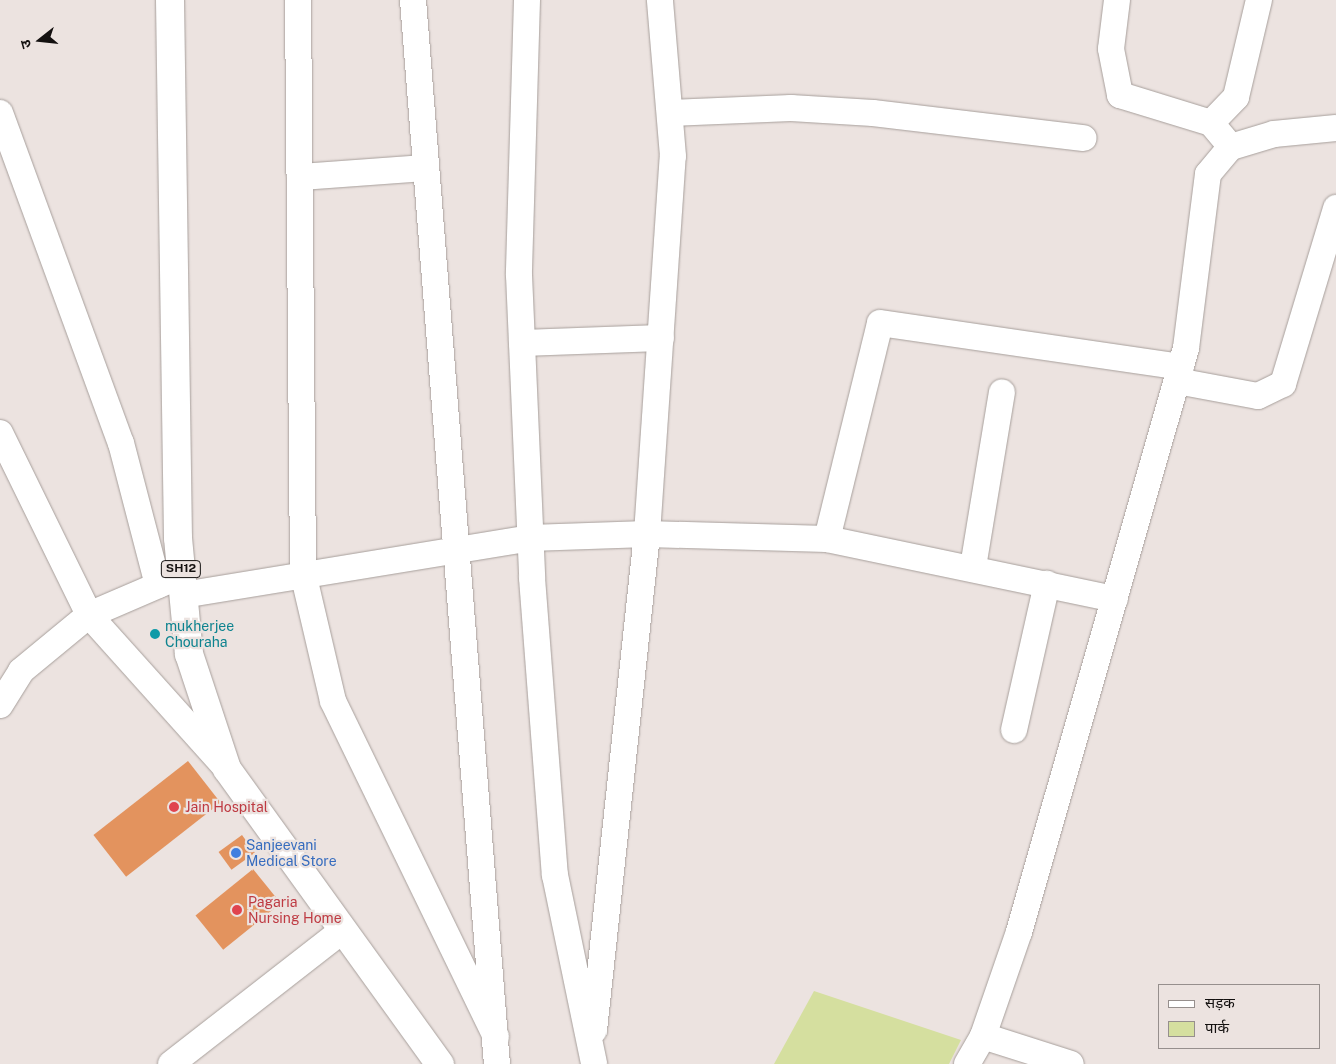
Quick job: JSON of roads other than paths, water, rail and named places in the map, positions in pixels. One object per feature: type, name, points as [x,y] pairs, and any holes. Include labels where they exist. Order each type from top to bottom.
[{"type":"main road","name":"SH12","points":[[170,0],[174,585],[189,654],[227,769],[440,1064]]},
{"type":"street","points":[[298,0],[303,573],[333,701],[496,1036]]},
{"type":"street","points":[[413,0],[497,1064]]},
{"type":"street","points":[[528,0],[519,275],[530,538],[555,874],[593,1060]]},
{"type":"street","points":[[593,1060],[647,534],[673,156],[660,0]]},
{"type":"street","points":[[1117,0],[1111,49],[1120,95],[1211,123],[1231,147]]},
{"type":"street","points":[[1211,123],[1236,97],[1258,0]]},
{"type":"street","points":[[670,113],[791,108],[873,113],[1084,138]]},
{"type":"street","points":[[0,113],[120,443],[174,585]]},
{"type":"street","points":[[967,1064],[984,1036],[1019,932],[1179,374],[1208,174],[1231,147],[1274,134],[1336,128]]},
{"type":"street","points":[[300,177],[426,168]]},
{"type":"street","points":[[827,539],[880,323],[1179,374],[1258,396],[1283,384],[1336,208]]},
{"type":"street","points":[[522,343],[661,338]]},
{"type":"street","points":[[974,567],[1002,392]]},
{"type":"street","points":[[0,433],[90,615],[227,769]]},
{"type":"street","points":[[0,705],[21,671],[90,615],[174,585],[303,573],[530,538],[647,534],[827,539],[974,567],[1115,599]]},
{"type":"street","points":[[1014,730],[1048,584]]},
{"type":"street","points":[[171,1064],[343,930]]},
{"type":"street","points":[[984,1036],[1071,1064]]},
{"type":"place","name":"mukherjee Chouraha","points":[[155,634]]},
{"type":"place","name":"Jain Hospital","points":[[174,807]]},
{"type":"place","name":"Sanjeevani Medical Store","points":[[236,853]]},
{"type":"place","name":"Pagaria Nursing Home","points":[[237,910]]}]
